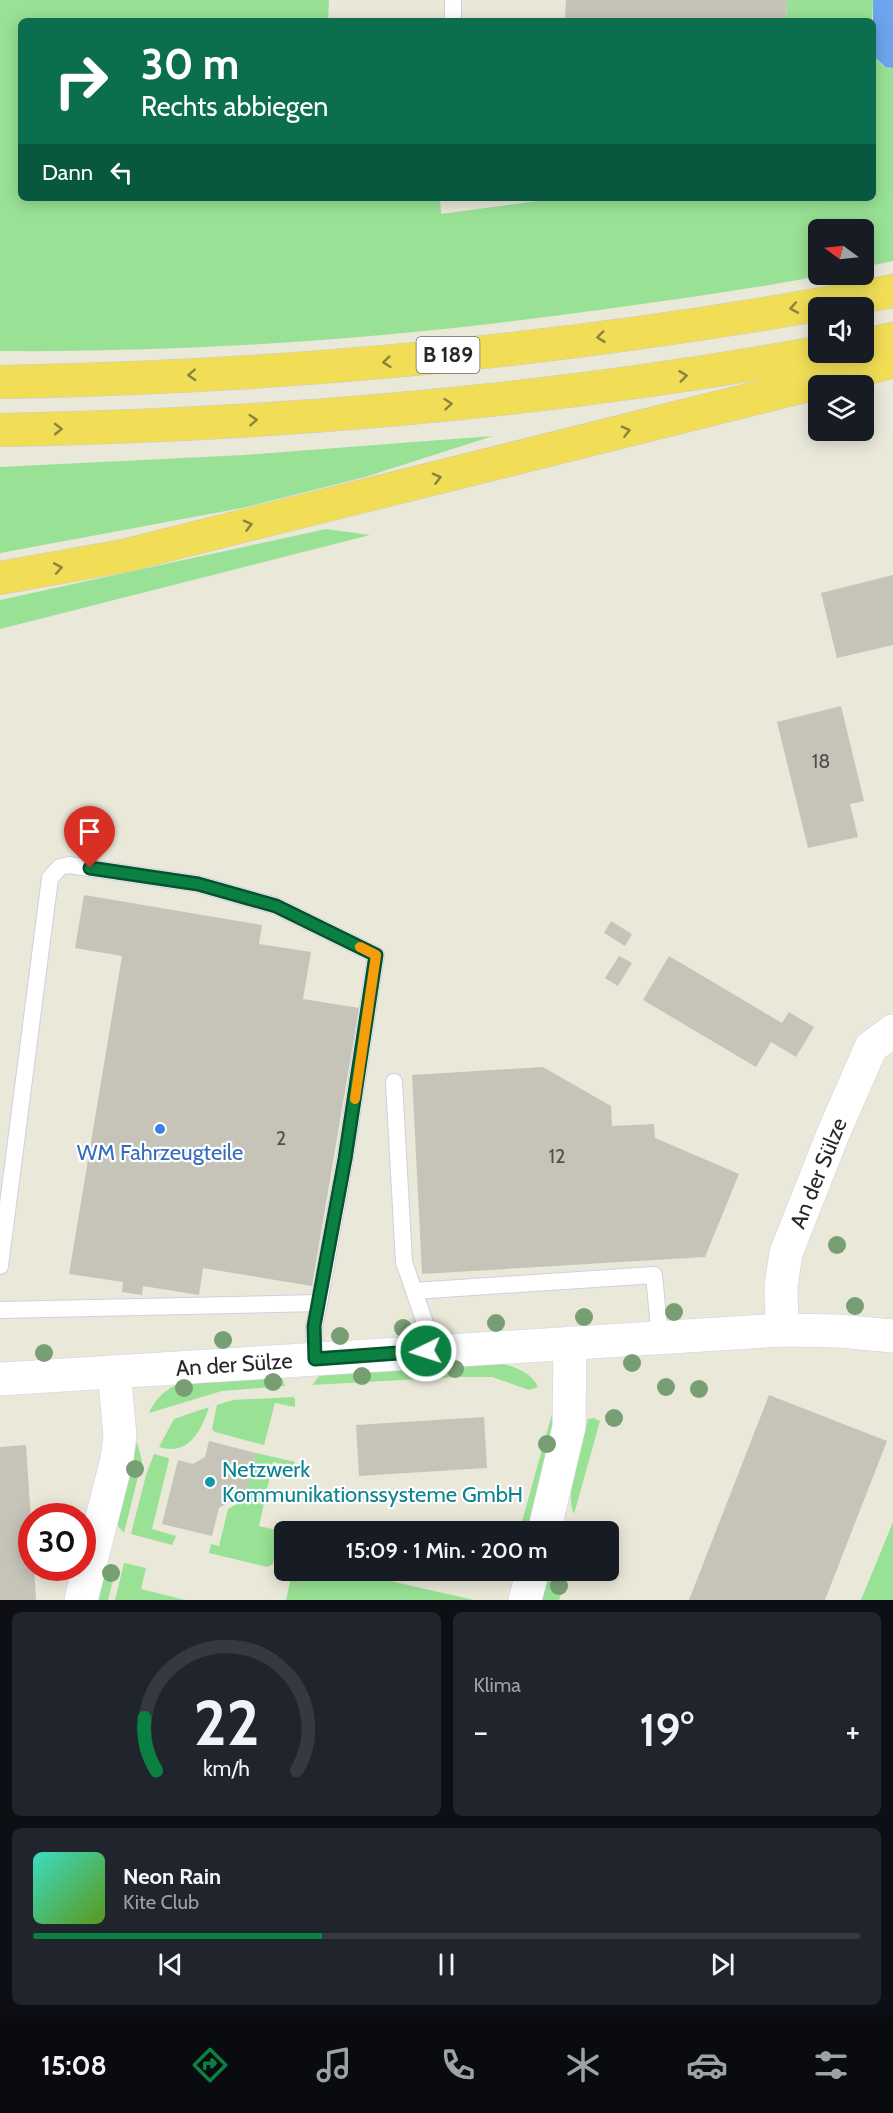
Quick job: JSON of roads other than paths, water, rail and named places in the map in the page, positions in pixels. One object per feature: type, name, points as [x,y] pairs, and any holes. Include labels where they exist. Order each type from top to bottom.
[{"type":"highway","name":"B 189","points":[[0,382],[83,381],[314,369],[471,353],[699,324],[893,291]]},
{"type":"highway","points":[[874,343],[893,339]]},
{"type":"highway","name":"B 189","points":[[0,430],[184,424],[468,403],[722,371],[808,355]]},
{"type":"highway","points":[[0,578],[123,556],[769,395],[893,361]]},
{"type":"street","name":"An der Sülze","points":[[782,1330],[781,1286],[786,1253],[833,1134],[871,1047],[893,1031]]},
{"type":"street","name":"An der Sülze","points":[[0,1379],[782,1330],[839,1331],[893,1336]]},
{"type":"street","points":[[547,1521],[569,1427],[570,1343]]},
{"type":"street","points":[[81,1600],[117,1459],[120,1435],[114,1372]]},
{"type":"street","points":[[525,1600],[530,1581]]},
{"type":"lane","points":[[453,0],[453,18]]},
{"type":"lane","points":[[0,1266],[50,878],[60,867],[69,865],[198,884],[276,906],[376,955],[345,1159],[314,1326],[315,1359]]},
{"type":"lane","points":[[394,1082],[404,1262],[425,1323],[426,1351]]},
{"type":"lane","points":[[414,1291],[654,1275],[660,1338]]},
{"type":"lane","points":[[0,1310],[320,1303]]},
{"type":"water","points":[[873,0],[893,0],[893,68],[885,67],[876,58],[876,18],[873,18]]},
{"type":"place","name":"WM Fahrzeugteile","points":[[160,1129]]},
{"type":"place","name":"Netzwerk Kommunikationssysteme GmbH","points":[[210,1482]]}]
